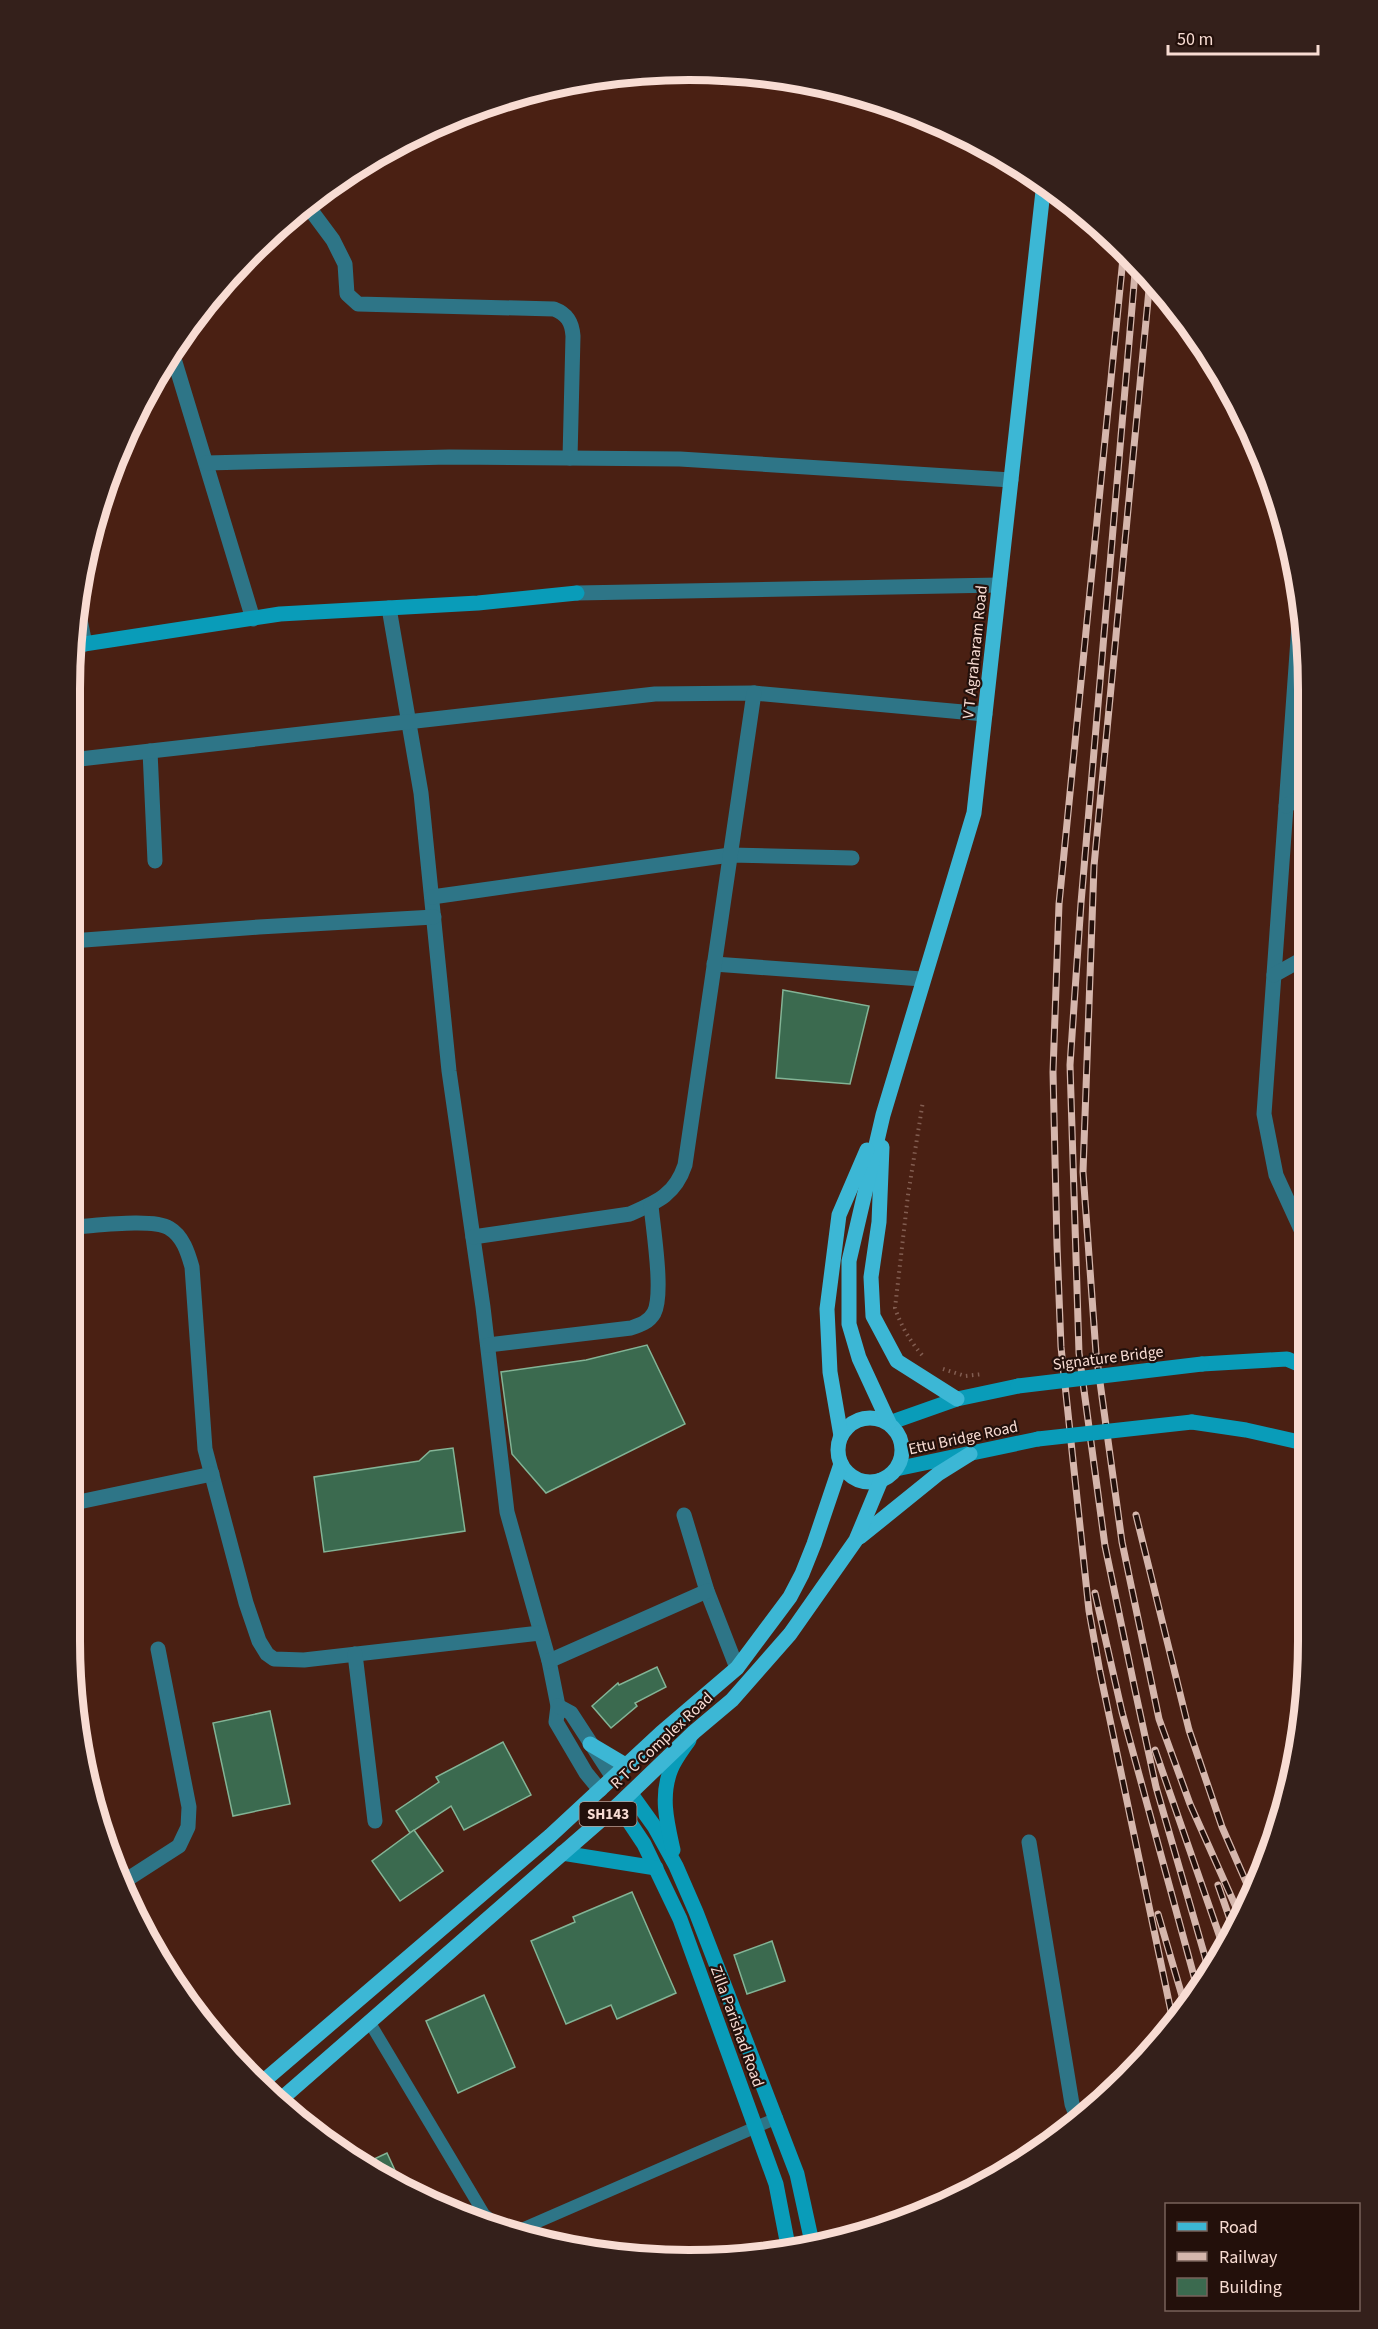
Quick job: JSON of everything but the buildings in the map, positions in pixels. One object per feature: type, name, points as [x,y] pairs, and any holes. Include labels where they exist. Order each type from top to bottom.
[{"type":"main road","name":"V T Agraharam Road","points":[[883,1114],[974,813],[1043,193]]},
{"type":"main road","points":[[883,1114],[879,1222],[871,1277],[873,1316],[897,1361],[957,1399]]},
{"type":"main road","points":[[841,1464],[846,1472],[862,1482],[881,1480],[896,1469],[901,1459],[900,1438],[889,1423],[859,1358],[849,1324],[849,1261],[883,1114]]},
{"type":"main road","points":[[841,1436],[830,1372],[827,1308],[838,1215],[883,1114]]},
{"type":"main road","points":[[841,1436],[847,1428],[865,1419],[889,1423]]},
{"type":"main road","name":"SH143","points":[[600,1790],[737,1668],[773,1622],[798,1581],[814,1544],[841,1464],[838,1445],[841,1436]]},
{"type":"main road","points":[[856,1540],[920,1487],[970,1454]]},
{"type":"main road","name":"R T C Complex Road","points":[[285,2096],[631,1794],[694,1732],[732,1700],[790,1634],[856,1540],[881,1480]]},
{"type":"main road","points":[[590,1744],[627,1766]]},
{"type":"main road","points":[[614,1779],[631,1794]]},
{"type":"main road","points":[[600,1790],[618,1805]]},
{"type":"main road","name":"R T C Complex Road","points":[[266,2079],[550,1836],[600,1790]]},
{"type":"street","points":[[311,211],[333,240],[345,264],[347,294],[358,304],[554,309],[563,312],[573,325],[570,458]]},
{"type":"street","points":[[175,362],[253,619]]},
{"type":"street","points":[[206,463],[449,457],[680,459],[1011,480]]},
{"type":"street","points":[[81,644],[280,614],[478,603],[577,593],[999,585]]},
{"type":"street","points":[[390,608],[421,793],[449,1071],[488,1345],[507,1512],[549,1661],[558,1706],[556,1722],[586,1773],[600,1790]]},
{"type":"street","points":[[473,1237],[630,1214],[651,1205],[676,1186],[685,1164],[754,693]]},
{"type":"street","points":[[80,759],[655,694],[754,693],[985,714]]},
{"type":"street","points":[[1298,694],[1286,806],[1264,1114],[1276,1175],[1298,1223]]},
{"type":"street","points":[[150,751],[155,861]]},
{"type":"street","points":[[1286,806],[1298,799]]},
{"type":"street","points":[[432,897],[730,855],[852,858]]},
{"type":"street","points":[[80,940],[434,917]]},
{"type":"street","points":[[1274,975],[1298,962]]},
{"type":"street","points":[[714,964],[922,980]]},
{"type":"street","points":[[488,1345],[631,1328],[648,1320],[654,1312],[658,1294],[651,1205]]},
{"type":"street","points":[[80,1227],[156,1223],[170,1228],[181,1239],[189,1254],[192,1267],[205,1449],[246,1604],[259,1641],[267,1654],[274,1659],[286,1661],[540,1633]]},
{"type":"street","name":"Signature Bridge","points":[[889,1423],[957,1399],[1018,1386],[1202,1364],[1287,1359],[1298,1364]]},
{"type":"street","name":"Ettu Bridge Road","points":[[896,1469],[1038,1439],[1192,1422],[1246,1430],[1298,1442]]},
{"type":"street","points":[[80,1502],[212,1474]]},
{"type":"street","points":[[684,1515],[707,1592],[737,1668]]},
{"type":"street","points":[[549,1661],[707,1592]]},
{"type":"street","points":[[128,1879],[178,1846],[188,1827],[189,1807],[158,1649]]},
{"type":"street","points":[[355,1654],[375,1821]]},
{"type":"street","points":[[558,1706],[571,1713],[614,1779]]},
{"type":"street","points":[[676,1866],[665,1811],[665,1793],[671,1769],[694,1732]]},
{"type":"street","points":[[631,1794],[654,1826],[676,1866]]},
{"type":"street","name":"Zilla Parishad Road","points":[[618,1805],[631,1822],[680,1919],[776,2184],[787,2241]]},
{"type":"street","points":[[1029,1842],[1075,2112]]},
{"type":"street","points":[[562,1854],[656,1868]]},
{"type":"street","name":"Zilla Parishad Road","points":[[676,1866],[777,2118],[797,2174],[811,2237]]},
{"type":"street","points":[[714,2011],[732,2002]]},
{"type":"lane","points":[[370,2023],[484,2213]]},
{"type":"lane","points":[[526,2227],[777,2118]]},
{"type":"path","points":[[923,1101],[908,1196],[895,1308],[899,1322],[910,1340],[928,1359]]},
{"type":"path","points":[[935,1364],[965,1376],[988,1373]]},
{"type":"railway","points":[[1123,261],[1059,904],[1053,1072],[1057,1245],[1061,1347],[1089,1611],[1171,2013]]},
{"type":"railway","points":[[1135,274],[1081,903],[1070,1065],[1079,1353],[1105,1546],[1135,1690],[1156,1787],[1207,1962]]},
{"type":"railway","points":[[1149,289],[1094,866],[1083,1172],[1096,1353],[1122,1542],[1159,1719],[1190,1804],[1237,1909]]},
{"type":"railway","points":[[1136,1515],[1189,1730],[1222,1827],[1247,1884]]},
{"type":"railway","points":[[1095,1593],[1122,1712],[1195,1980]]},
{"type":"railway","points":[[1155,1750],[1220,1939]]},
{"type":"railway","points":[[1218,1885],[1230,1920]]},
{"type":"railway","points":[[1158,1914],[1183,1998]]}]
